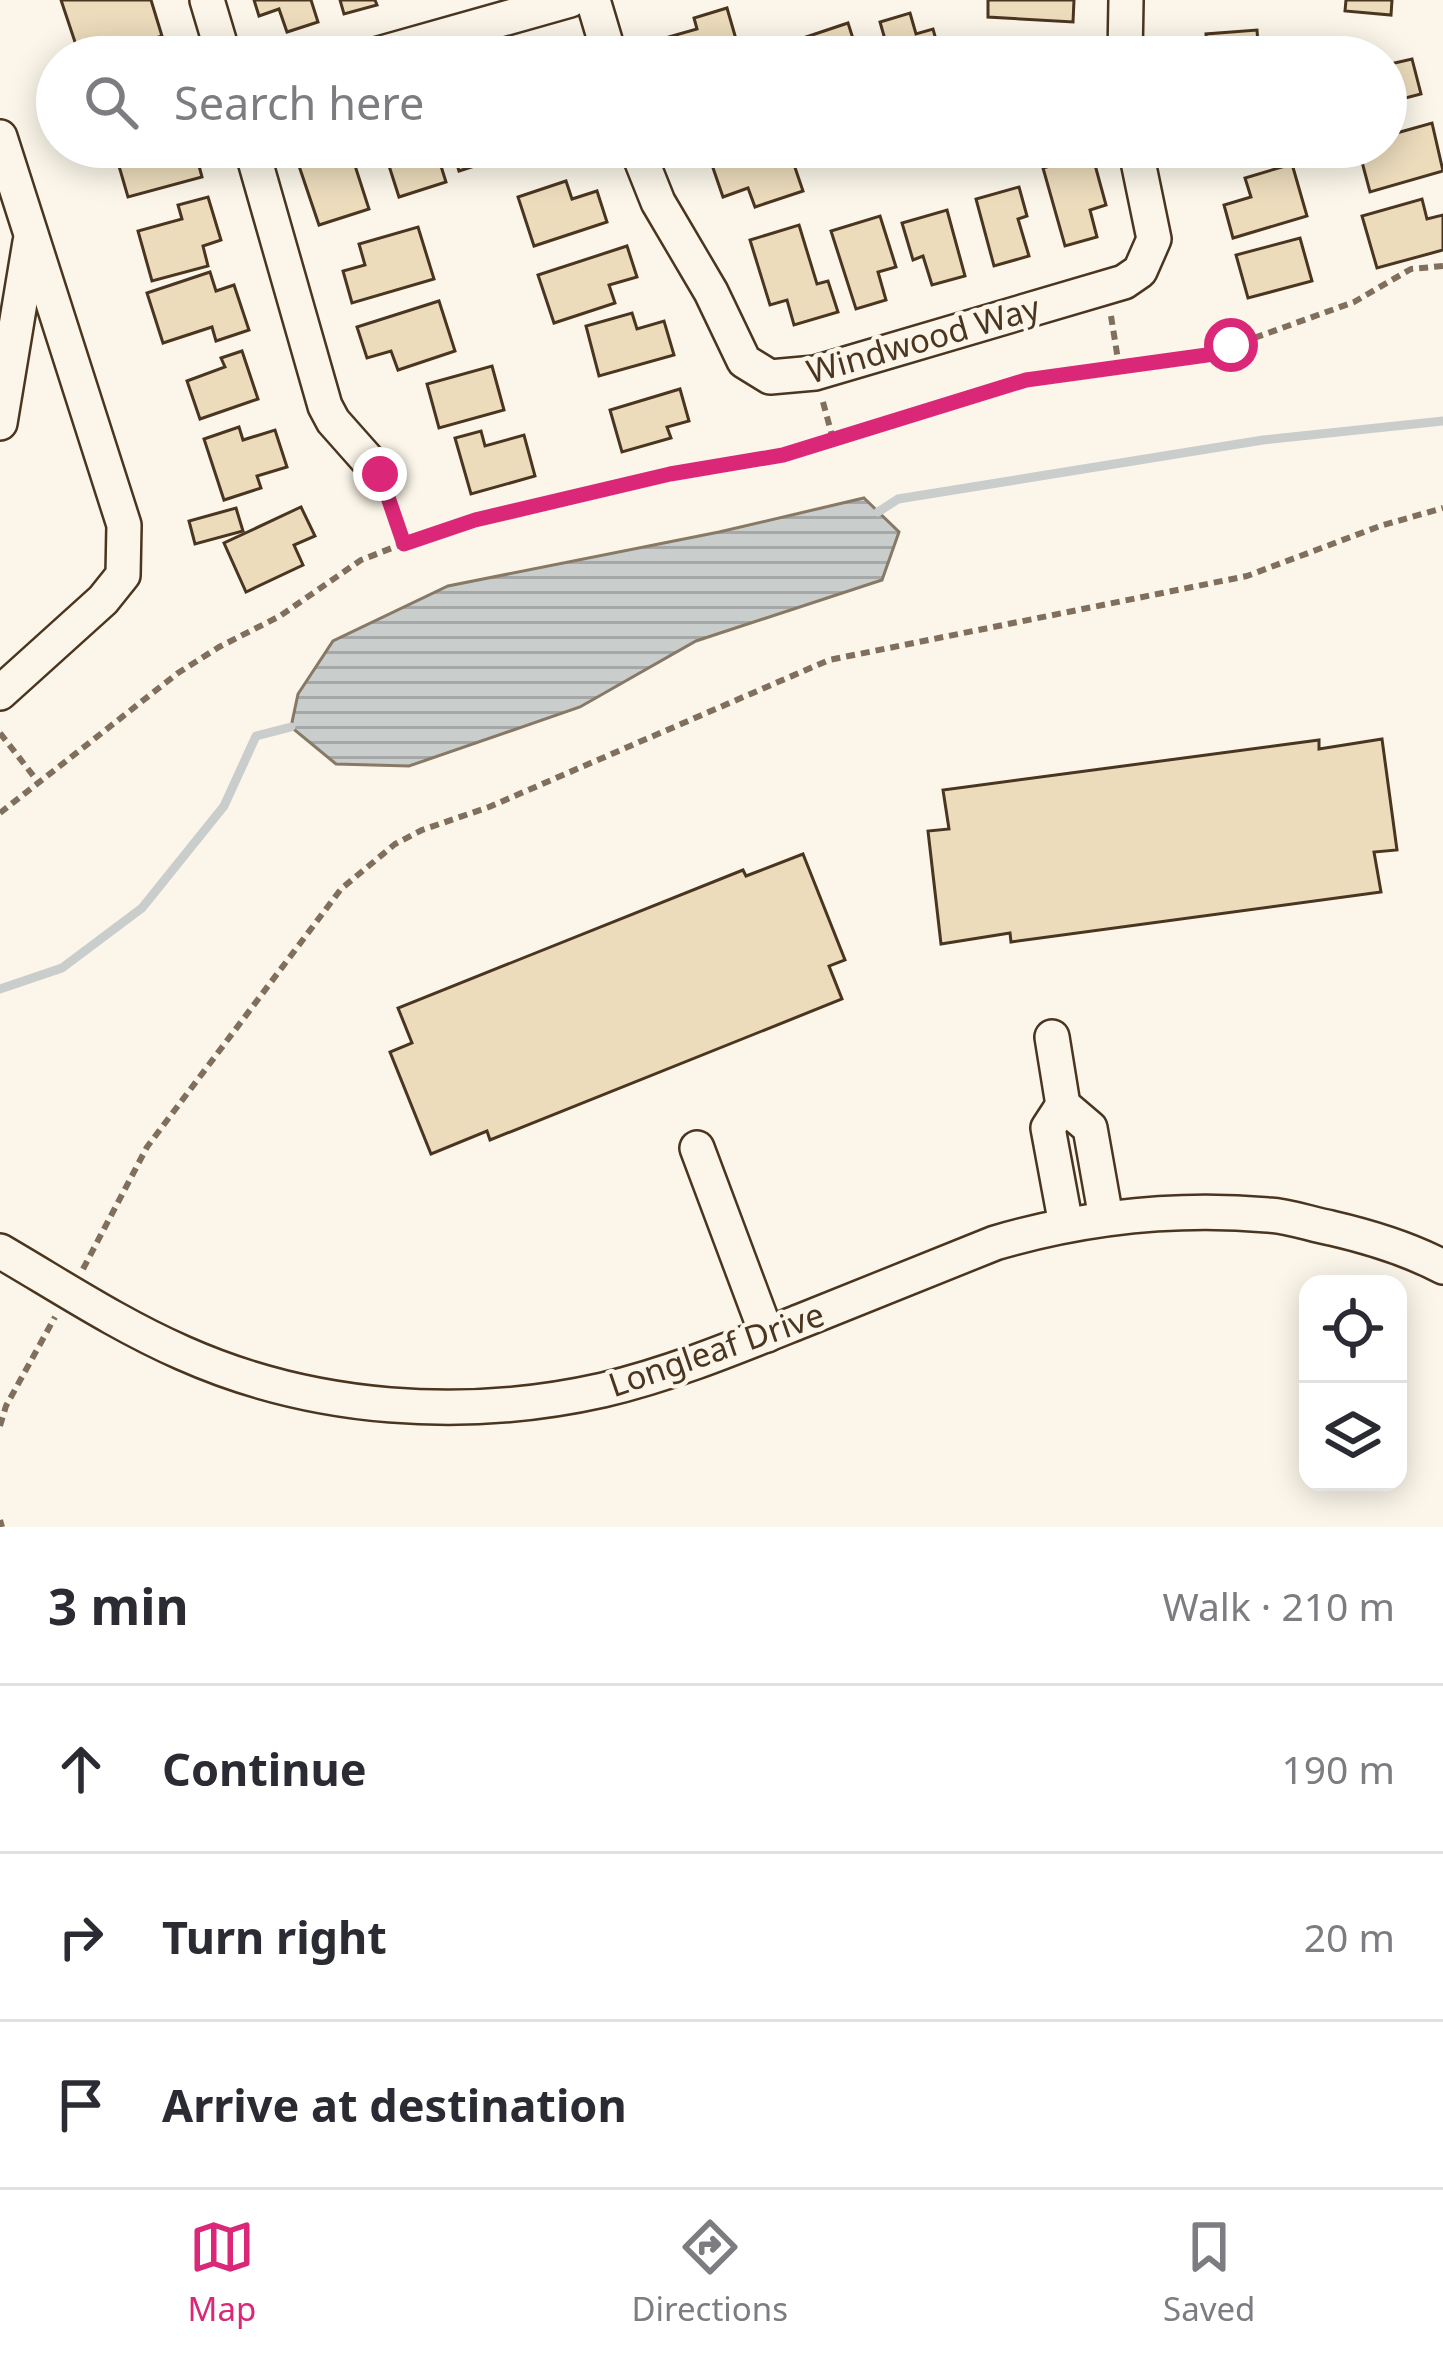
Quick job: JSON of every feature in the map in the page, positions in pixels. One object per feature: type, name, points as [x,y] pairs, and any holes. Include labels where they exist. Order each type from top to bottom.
[{"type":"street","points":[[206,0],[217,36]]},
{"type":"street","points":[[442,36],[570,0]]},
{"type":"street","points":[[593,0],[604,36]]},
{"type":"street","points":[[1125,36],[1126,0]]},
{"type":"street","points":[[0,137],[124,525],[123,575],[103,600],[0,693]]},
{"type":"street","points":[[257,168],[325,406],[380,474]]},
{"type":"street","name":"Windwood Way","points":[[644,168],[744,361],[770,377],[815,373],[1124,282],[1140,271],[1154,239],[1139,168]]},
{"type":"street","points":[[0,423],[31,235]]},
{"type":"street","points":[[1052,1037],[1063,1105],[1090,1127],[1106,1218]]},
{"type":"street","points":[[1063,1105],[1048,1128],[1066,1225]]},
{"type":"street","points":[[697,1148],[767,1335]]},
{"type":"street","name":"Longleaf Drive","points":[[0,1251],[184,1354],[308,1393],[388,1406],[521,1405],[679,1369],[995,1243],[1106,1218],[1155,1213],[1271,1215],[1376,1238],[1443,1267]]},
{"type":"path","points":[[0,813],[178,673],[280,616],[362,560],[404,544],[475,520],[627,484],[783,455],[1026,380],[1207,355],[1354,302],[1411,269],[1443,266]]},
{"type":"path","points":[[1106,287],[1119,366]]},
{"type":"path","points":[[380,474],[404,544]]},
{"type":"path","points":[[87,1262],[146,1147],[341,889],[395,844],[829,660],[1247,576],[1443,508]]},
{"type":"path","points":[[0,733],[39,783]]},
{"type":"path","points":[[0,1426],[53,1319]]},
{"type":"shaded area","points":[[864,498],[899,532],[882,580],[696,641],[580,707],[409,766],[336,764],[291,727],[298,694],[333,641],[448,586]]},
{"type":"building","points":[[61,0],[151,0],[162,36],[73,36]]},
{"type":"building","points":[[254,0],[311,0],[318,22],[287,32],[279,9],[259,16]]},
{"type":"building","points":[[340,0],[375,0],[377,5],[344,14]]},
{"type":"building","points":[[988,0],[1074,0],[1073,22],[988,17]]},
{"type":"building","points":[[1346,0],[1392,0],[1391,15],[1345,11]]},
{"type":"building","points":[[727,8],[735,36],[672,36],[697,29],[694,18]]},
{"type":"building","points":[[910,13],[916,34],[933,29],[935,36],[884,36],[880,22]]},
{"type":"building","points":[[848,23],[852,36],[809,36]]},
{"type":"building","points":[[1257,30],[1257,36],[1206,36]]},
{"type":"building","points":[[1412,59],[1421,94],[1407,98],[1407,60]]},
{"type":"building","points":[[1432,123],[1443,171],[1370,192],[1364,168],[1407,168],[1407,130]]},
{"type":"building","points":[[120,168],[200,168],[202,177],[128,197]]},
{"type":"building","points":[[300,168],[356,168],[369,209],[319,225]]},
{"type":"building","points":[[390,168],[442,168],[446,182],[399,197]]},
{"type":"building","points":[[713,168],[795,168],[803,191],[755,207],[748,188],[723,197]]},
{"type":"building","points":[[1043,168],[1096,168],[1106,205],[1090,210],[1097,237],[1065,246]]},
{"type":"building","points":[[1293,168],[1307,216],[1233,238],[1224,205],[1251,197],[1245,178]]},
{"type":"building","points":[[566,181],[572,199],[597,191],[607,222],[534,246],[518,197]]},
{"type":"building","points":[[1019,187],[1027,216],[1018,219],[1029,256],[994,266],[976,199]]},
{"type":"building","points":[[208,197],[221,240],[203,246],[208,266],[152,281],[138,231],[182,219],[178,205]]},
{"type":"building","points":[[1422,199],[1427,219],[1443,215],[1443,250],[1377,268],[1362,216]]},
{"type":"building","points":[[947,210],[965,276],[932,285],[923,256],[913,260],[902,223]]},
{"type":"building","points":[[880,216],[896,267],[878,272],[886,300],[856,309],[831,231]]},
{"type":"building","points":[[799,225],[817,284],[828,281],[838,312],[794,325],[787,300],[770,305],[750,240]]},
{"type":"building","points":[[418,227],[434,279],[352,303],[343,271],[365,265],[359,244]]},
{"type":"building","points":[[1300,238],[1312,281],[1248,298],[1236,255]]},
{"type":"building","points":[[627,246],[637,277],[609,285],[615,303],[554,323],[538,275]]},
{"type":"building","points":[[210,272],[216,291],[234,285],[249,330],[216,341],[212,327],[163,343],[147,293]]},
{"type":"building","points":[[439,301],[455,351],[398,370],[391,351],[367,358],[357,327]]},
{"type":"building","points":[[632,313],[637,329],[664,321],[674,355],[599,376],[586,326]]},
{"type":"building","points":[[242,351],[258,399],[200,419],[187,381],[225,367],[221,358]]},
{"type":"building","points":[[492,366],[504,410],[439,428],[427,384]]},
{"type":"building","points":[[680,389],[689,421],[667,427],[671,438],[622,452],[610,410]]},
{"type":"building","points":[[239,427],[243,440],[275,430],[287,467],[257,476],[261,488],[224,500],[204,439]]},
{"type":"building","points":[[481,431],[485,446],[524,435],[535,476],[471,494],[455,438]]},
{"type":"building","points":[[301,507],[315,536],[294,545],[303,565],[246,592],[224,543]]},
{"type":"building","points":[[236,508],[243,531],[195,544],[189,521]]},
{"type":"building","points":[[1382,739],[1397,850],[1374,852],[1381,892],[1011,942],[1010,933],[941,944],[928,831],[949,829],[943,790],[1319,740],[1319,749]]},
{"type":"building","points":[[803,854],[845,960],[829,966],[842,999],[490,1140],[487,1131],[431,1154],[390,1052],[412,1043],[398,1008],[743,870],[746,876]]},
{"type":"waterway","points":[[878,512],[898,499],[1263,440],[1443,421]]},
{"type":"waterway","points":[[0,989],[62,968],[142,908],[224,806],[256,736],[291,727]]},
{"type":"route","points":[[380,474],[404,544],[475,520],[670,474],[783,455],[1026,380],[1207,355],[1231,345]]}]
